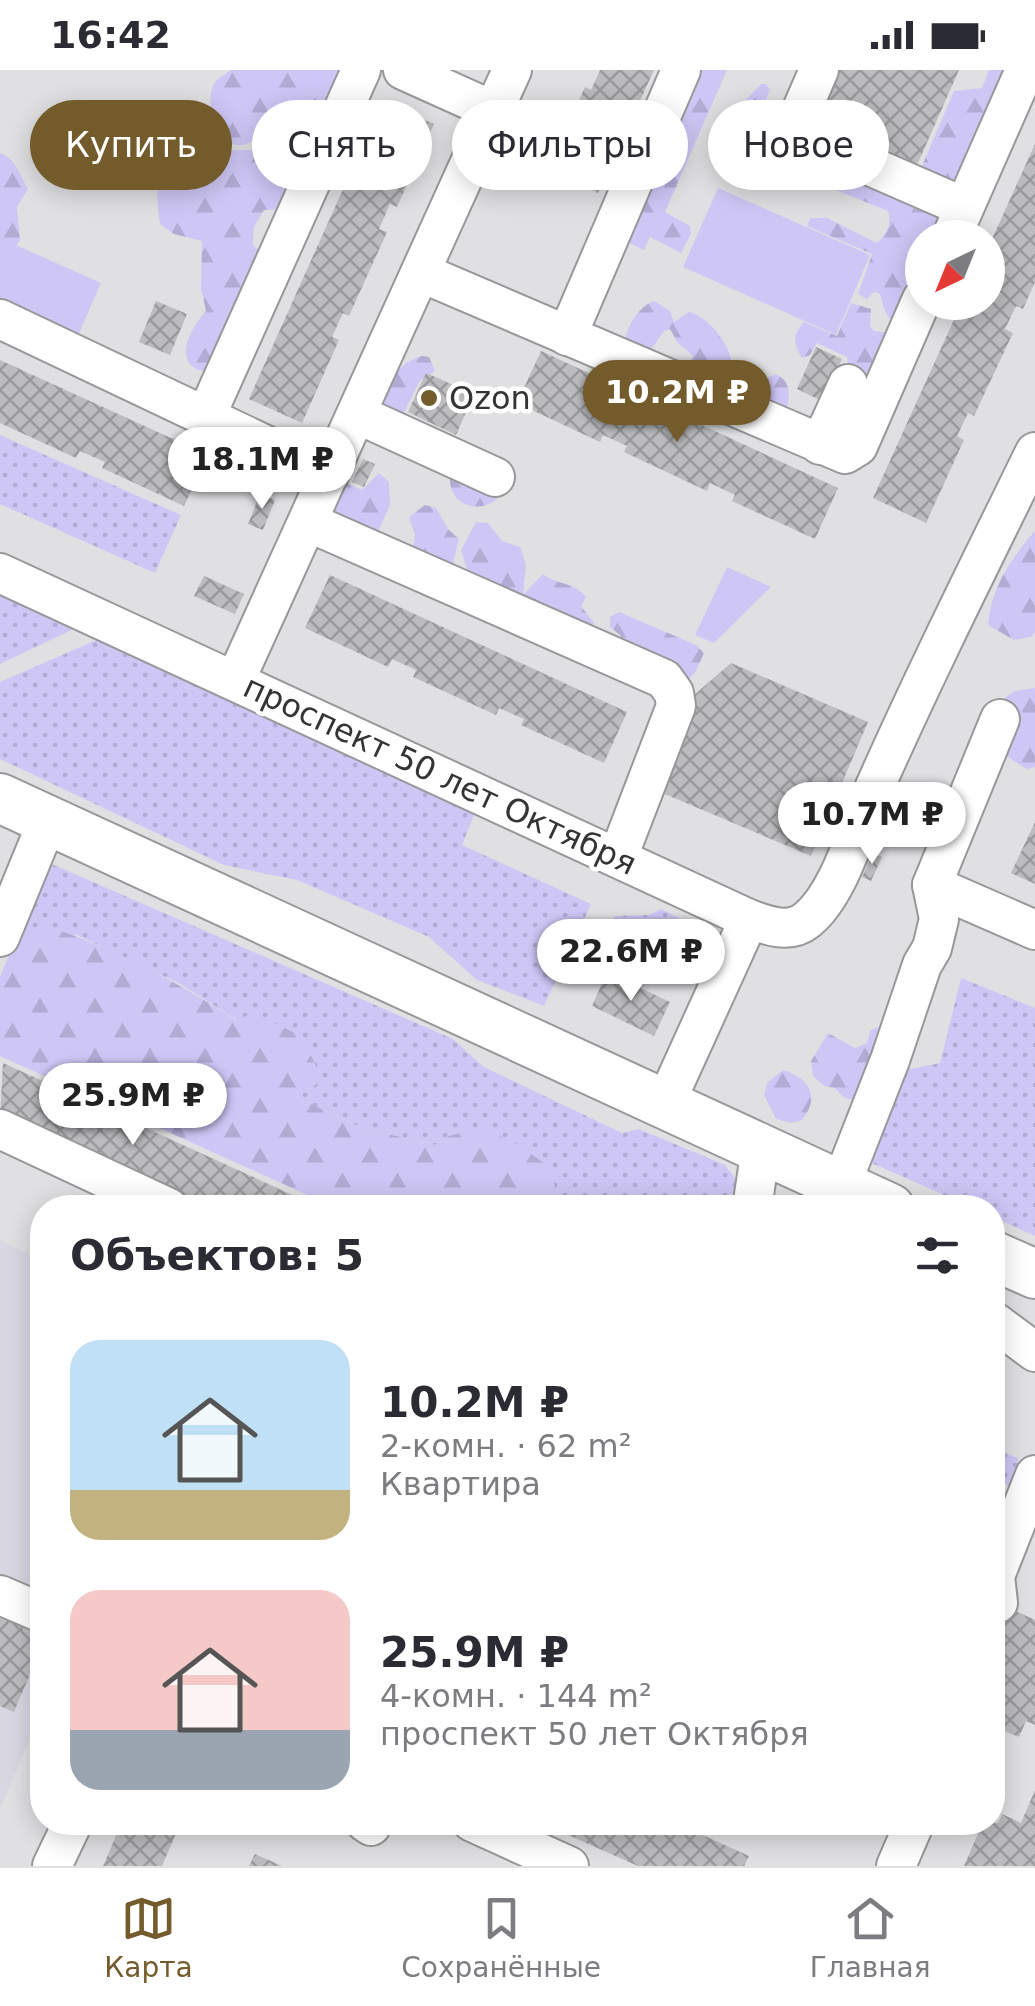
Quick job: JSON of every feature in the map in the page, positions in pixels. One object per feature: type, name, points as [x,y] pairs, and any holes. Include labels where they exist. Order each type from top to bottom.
[{"type":"main road","points":[[0,798],[761,1148],[839,1195]]},
{"type":"main road","points":[[1005,1261],[1035,1274]]},
{"type":"street","points":[[206,416],[362,70]]},
{"type":"street","points":[[403,70],[470,100]]},
{"type":"street","points":[[499,100],[512,70]]},
{"type":"street","points":[[567,336],[680,70]]},
{"type":"street","points":[[819,70],[792,132],[953,220]]},
{"type":"street","points":[[958,220],[1025,70]]},
{"type":"street","points":[[235,681],[459,190]]},
{"type":"street","points":[[422,273],[845,454],[858,446],[913,320]]},
{"type":"street","points":[[0,319],[328,476]]},
{"type":"street","points":[[820,445],[848,384]]},
{"type":"street","points":[[356,414],[495,477]]},
{"type":"street","name":"проспект 50 лет Октября","points":[[0,573],[750,919],[769,927],[800,925],[833,886],[888,757],[1035,452]]},
{"type":"street","points":[[308,522],[664,678],[674,693],[676,706],[618,857]]},
{"type":"street","points":[[841,1195],[922,966],[932,948],[939,919],[932,885],[1000,719]]},
{"type":"street","points":[[0,937],[48,820]]},
{"type":"street","points":[[932,885],[1035,930]]},
{"type":"street","points":[[665,1104],[750,919]]},
{"type":"street","points":[[0,1129],[141,1195]]},
{"type":"street","points":[[754,1195],[761,1148]]},
{"type":"street","points":[[1005,1330],[1035,1352]]},
{"type":"street","points":[[1020,1549],[1035,1475]]},
{"type":"street","points":[[0,1595],[30,1608]]},
{"type":"street","points":[[52,1866],[67,1835]]},
{"type":"street","points":[[501,1835],[569,1866]]},
{"type":"street","points":[[896,1866],[910,1835]]},
{"type":"shaded area","points":[[0,1240],[30,1254],[30,1739],[0,1809]]},
{"type":"green space","points":[[231,70],[338,70],[343,80],[334,100],[252,100],[252,141],[241,145],[232,144],[232,100],[210,100],[216,81]]},
{"type":"green space","points":[[693,70],[727,70],[714,100],[708,100],[708,114],[688,159],[688,100],[680,100]]},
{"type":"green space","points":[[989,70],[1020,70],[962,201],[916,180],[954,91],[982,88]]},
{"type":"green space","points":[[761,84],[770,90],[766,100],[746,100]]},
{"type":"green space","points":[[240,150],[252,151],[252,190],[290,190],[279,209],[264,210],[254,227],[253,245],[260,252],[210,372],[190,364],[186,356],[193,328],[206,311],[201,289],[202,241],[174,234],[160,224],[158,190],[232,190],[232,151]]},
{"type":"green space","points":[[0,153],[14,163],[28,189],[17,207],[20,240],[0,269]]},
{"type":"green space","points":[[889,187],[958,209],[953,220],[905,220],[905,315],[895,328],[880,294],[874,292],[867,299],[858,294],[872,254],[807,226],[810,218],[827,218],[877,243],[888,228],[888,211],[836,190],[889,190]]},
{"type":"green space","points":[[639,190],[675,190],[665,212],[690,226],[691,234],[681,253],[650,237],[644,250],[618,238]]},
{"type":"green space","points":[[717,190],[870,255],[836,335],[683,267]]},
{"type":"green space","points":[[0,238],[101,283],[77,338],[0,304]]},
{"type":"green space","points":[[654,301],[670,311],[674,322],[689,312],[716,330],[731,360],[727,384],[683,375],[693,356],[670,329],[664,331],[644,360],[625,342],[634,318]]},
{"type":"green space","points":[[851,303],[871,309],[870,326],[874,331],[891,333],[866,417],[851,381],[847,357],[817,343],[810,355],[802,358],[796,343],[804,322],[837,336]]},
{"type":"green space","points":[[422,356],[429,357],[435,371],[419,382],[402,417],[381,403],[396,374]]},
{"type":"green space","points":[[776,374],[788,388],[783,419],[759,405],[763,380]]},
{"type":"green space","points":[[0,435],[181,515],[155,573],[0,504]]},
{"type":"green space","points":[[457,452],[506,487],[490,504],[470,506],[455,496],[450,476]]},
{"type":"green space","points":[[379,473],[389,482],[390,505],[377,534],[338,527],[330,506],[344,482],[362,490]]},
{"type":"green space","points":[[425,505],[436,508],[459,539],[452,567],[412,552],[415,535],[409,517]]},
{"type":"green space","points":[[476,522],[488,523],[502,541],[520,547],[526,564],[523,595],[543,574],[582,592],[586,597],[581,606],[594,623],[590,632],[469,576],[461,550]]},
{"type":"green space","points":[[1035,531],[1035,632],[1031,637],[1014,640],[988,625],[990,612],[1004,574]]},
{"type":"green space","points":[[727,567],[771,587],[714,643],[695,635]]},
{"type":"green space","points":[[0,584],[86,623],[0,664]]},
{"type":"green space","points":[[619,612],[696,645],[704,653],[695,673],[686,681],[624,646],[620,635],[610,627],[610,617]]},
{"type":"green space","points":[[108,635],[479,803],[462,845],[591,904],[544,1006],[477,980],[429,937],[297,880],[224,865],[0,759],[0,682]]},
{"type":"green space","points":[[1035,688],[1035,767],[1027,769],[997,751],[995,705],[1015,691]]},
{"type":"green space","points":[[47,862],[453,1039],[484,1067],[622,1133],[639,1129],[725,1165],[740,1185],[740,1195],[537,1195],[449,1136],[435,1145],[362,1128],[278,1089],[237,1020],[180,984],[77,935],[17,935]]},
{"type":"green space","points":[[661,909],[684,921],[701,937],[708,958],[701,984],[644,959],[637,971],[594,950],[615,916],[649,915]]},
{"type":"green space","points":[[41,925],[142,965],[236,1020],[254,1013],[301,1036],[320,1074],[311,1089],[281,1090],[362,1128],[435,1145],[449,1136],[475,1129],[509,1139],[544,1163],[555,1186],[552,1195],[307,1195],[0,1056],[0,977],[17,935]]},
{"type":"green space","points":[[961,978],[1035,1008],[1035,1236],[1005,1222],[1005,1195],[944,1195],[865,1160],[896,1072],[940,1063]]},
{"type":"green space","points":[[877,1027],[889,1029],[857,1101],[843,1097],[813,1076],[811,1061],[828,1033],[855,1048],[867,1043],[870,1031]]},
{"type":"green space","points":[[783,1070],[800,1078],[811,1096],[802,1120],[791,1123],[776,1119],[764,1095],[767,1083]]},
{"type":"green space","points":[[1005,1453],[1018,1458],[1015,1492],[1005,1483]]},
{"type":"building","points":[[600,70],[654,70],[640,100],[579,100],[585,87],[591,90]]},
{"type":"building","points":[[834,70],[959,70],[914,172],[889,161],[889,100],[820,100]]},
{"type":"building","points":[[1035,144],[1035,282],[1023,309],[1016,306],[1005,329],[1013,333],[974,416],[968,413],[957,436],[964,440],[926,523],[873,498],[954,320],[1005,320],[1005,220],[1001,220]]},
{"type":"building","points":[[343,190],[405,190],[397,207],[390,204],[379,229],[387,232],[349,316],[343,313],[332,337],[339,340],[302,423],[249,399]]},
{"type":"building","points":[[156,301],[187,314],[170,355],[139,342]]},
{"type":"building","points":[[816,347],[842,359],[822,401],[797,389]]},
{"type":"building","points":[[541,351],[838,488],[815,539],[732,501],[735,495],[710,483],[707,491],[624,452],[627,446],[603,435],[600,442],[517,403]]},
{"type":"building","points":[[0,360],[208,455],[184,506],[102,468],[105,462],[80,451],[76,458],[0,423]]},
{"type":"building","points":[[426,373],[474,394],[456,435],[408,412]]},
{"type":"building","points":[[363,459],[375,464],[364,487],[352,482]]},
{"type":"building","points":[[260,494],[275,500],[263,530],[248,524]]},
{"type":"building","points":[[330,575],[627,712],[604,763],[521,725],[524,719],[499,708],[496,715],[413,677],[416,670],[392,659],[388,667],[305,628]]},
{"type":"building","points":[[204,576],[244,594],[235,614],[194,596]]},
{"type":"building","points":[[731,663],[868,722],[811,856],[653,789],[693,696]]},
{"type":"building","points":[[1035,822],[1035,884],[1011,873]]},
{"type":"building","points":[[873,853],[882,857],[871,881],[862,877]]},
{"type":"building","points":[[607,972],[670,1002],[654,1036],[592,1006]]},
{"type":"building","points":[[3,1063],[292,1195],[169,1195],[0,1118]]},
{"type":"building","points":[[1005,1606],[1035,1620],[1035,1725],[1026,1721],[1019,1737],[1005,1731]]},
{"type":"building","points":[[0,1611],[30,1624],[30,1674],[14,1712],[0,1706]]},
{"type":"building","points":[[1035,1790],[1035,1866],[964,1866],[977,1835],[1005,1835],[1005,1815],[1021,1823]]},
{"type":"building","points":[[116,1835],[175,1835],[162,1866],[103,1866]]},
{"type":"building","points":[[568,1835],[703,1835],[749,1856],[744,1866],[638,1866]]},
{"type":"building","points":[[255,1854],[282,1866],[249,1866]]},
{"type":"place","name":"Ozon","points":[[429,398]]}]
